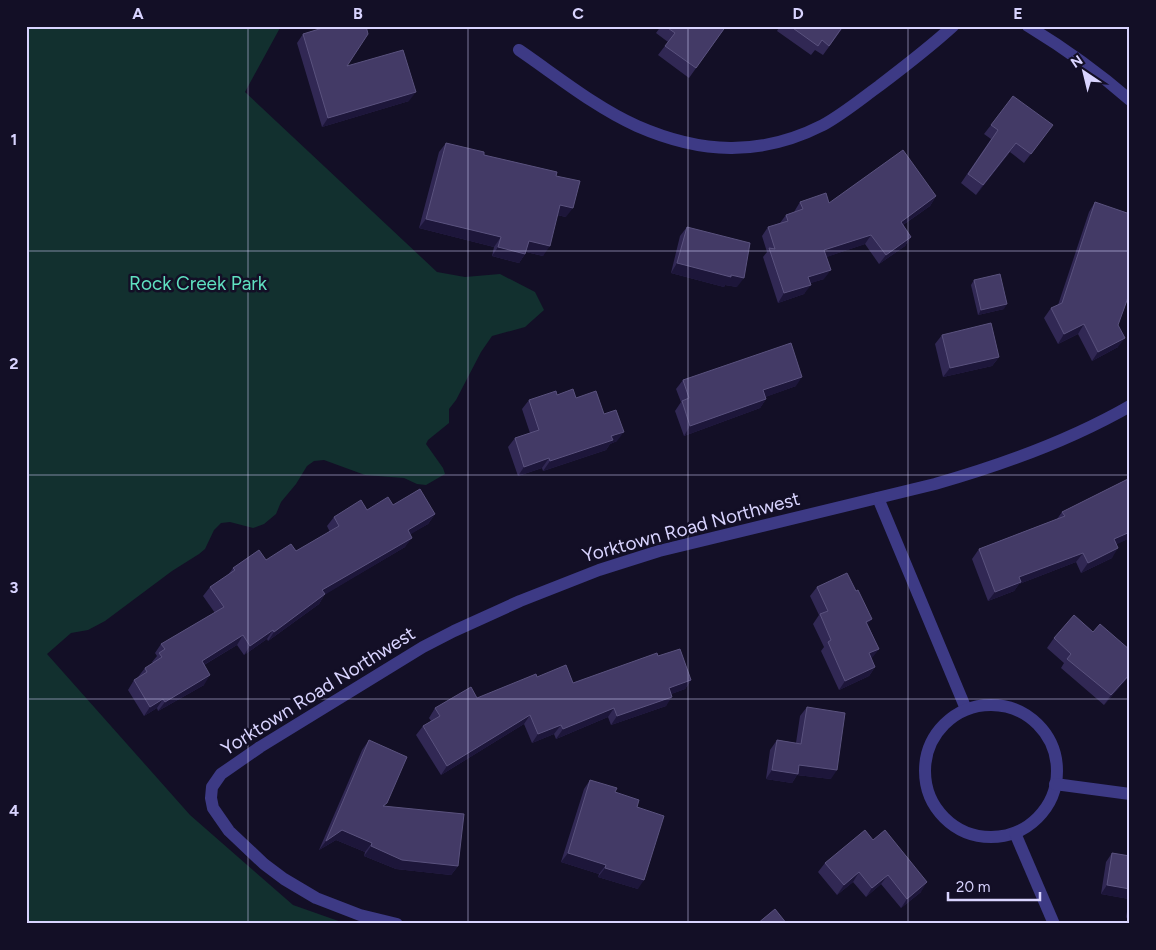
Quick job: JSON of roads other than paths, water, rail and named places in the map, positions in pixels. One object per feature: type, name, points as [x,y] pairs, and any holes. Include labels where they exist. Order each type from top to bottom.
[{"type":"street","points":[[519,50],[599,105],[636,125],[674,139],[701,146],[728,149],[753,147],[781,141],[824,124],[845,112],[952,26]]},
{"type":"street","points":[[1028,26],[1096,71],[1130,100]]},
{"type":"street","name":"Yorktown Road Northwest","points":[[397,924],[360,915],[326,903],[284,879],[246,848],[222,823],[212,808],[212,787],[221,774],[232,765],[346,694],[438,639],[520,601],[585,574],[659,551],[935,484],[993,466],[1068,436],[1130,406]]},
{"type":"street","points":[[878,498],[966,709]]},
{"type":"street","points":[[984,705],[1005,706],[1033,719],[1051,744],[1056,763],[1055,784],[1052,793],[1042,811],[1028,825],[1015,833],[992,839],[972,836],[947,822],[940,815],[930,798],[926,779],[926,758],[934,738],[947,722],[966,709],[984,705]]},
{"type":"street","points":[[1055,784],[1130,794]]},
{"type":"street","points":[[1015,833],[1054,924]]},
{"type":"park label","name":"Rock Creek Park","points":[[198,283]]}]
